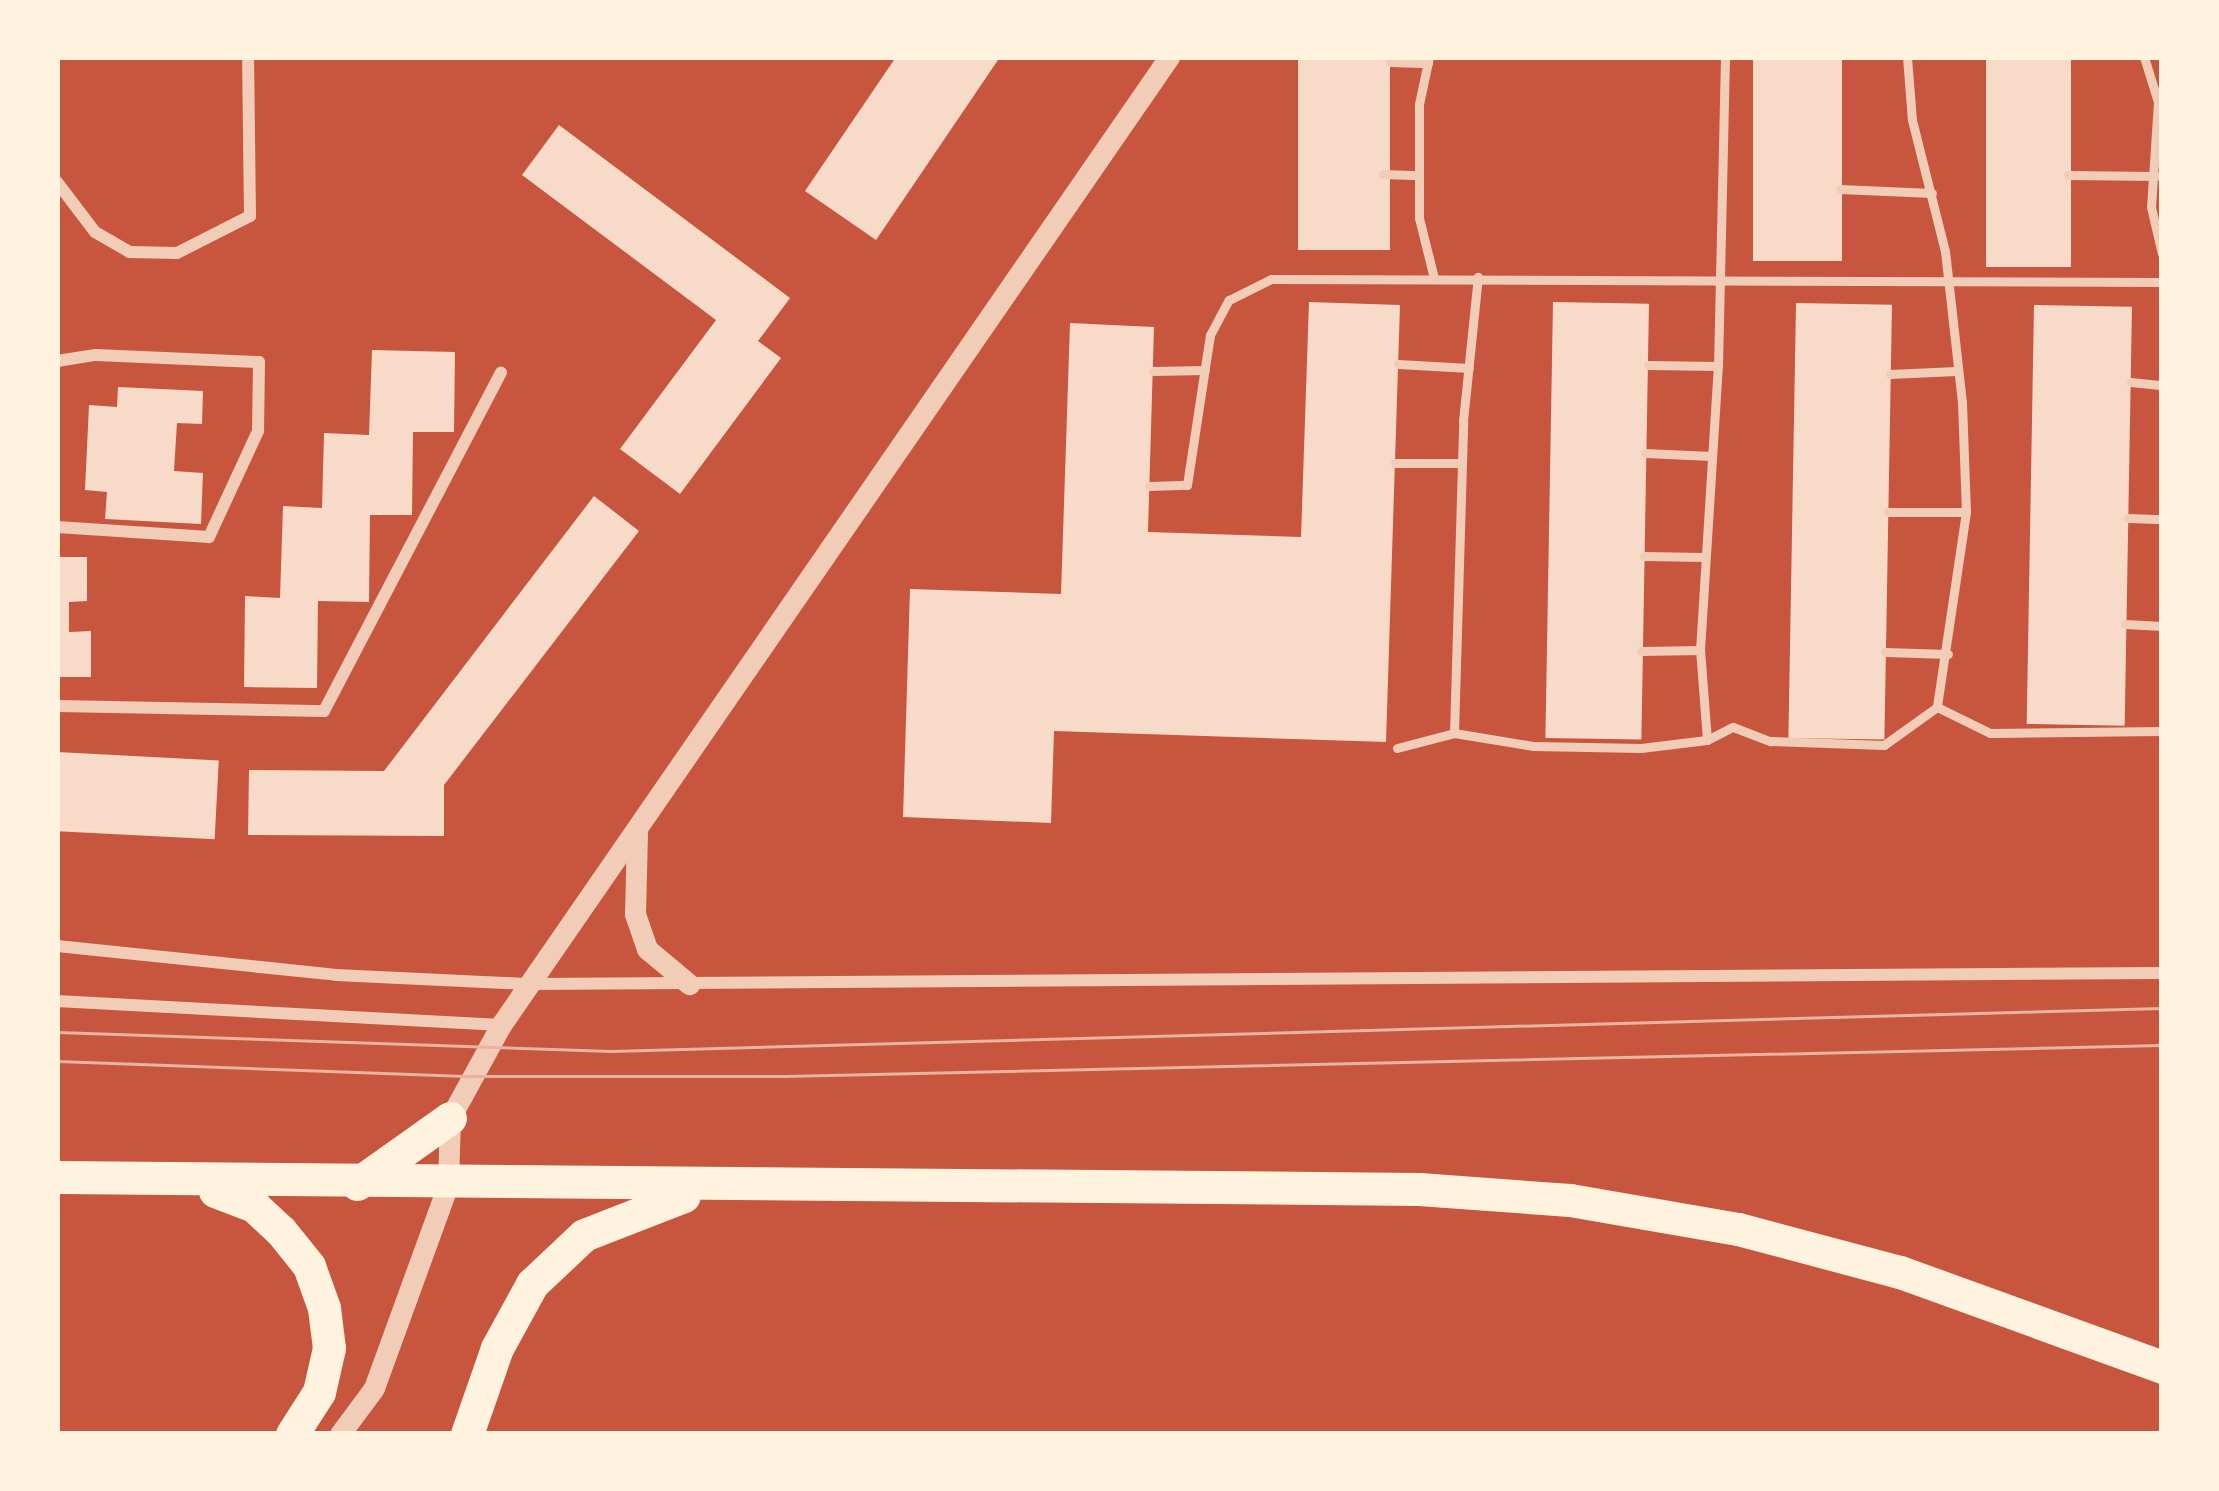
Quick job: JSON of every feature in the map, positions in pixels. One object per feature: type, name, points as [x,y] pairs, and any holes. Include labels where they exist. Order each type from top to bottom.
[{"type":"highway","points":[[357,1184],[449,1118]]},
{"type":"highway","points":[[57,1177],[184,1184],[1419,1189],[1570,1200],[1738,1229],[1900,1271],[2162,1367]]},
{"type":"highway","points":[[184,1184],[254,1206],[309,1266],[329,1348],[319,1392],[292,1434]]},
{"type":"highway","points":[[467,1434],[497,1348],[532,1284],[584,1235],[714,1186]]},
{"type":"street","points":[[57,182],[95,232],[129,252],[177,253],[250,216],[248,57]]},
{"type":"street","points":[[340,1434],[374,1388],[448,1185],[449,1118],[501,1025],[1168,57]]},
{"type":"street","points":[[57,361],[96,355],[259,362],[258,431],[209,537],[57,527]]},
{"type":"street","points":[[57,706],[324,711],[501,373]]},
{"type":"street","points":[[638,826],[635,914],[647,949],[689,984]]},
{"type":"street","points":[[57,946],[336,975],[530,984],[2162,973]]},
{"type":"street","points":[[57,1001],[501,1025]]},
{"type":"lane","points":[[1707,740],[1700,650],[1718,366],[1725,57]]},
{"type":"lane","points":[[1397,748],[1454,733],[1533,746],[1707,740],[1733,727],[1770,741],[1884,745],[1937,706],[1966,512],[1946,280],[1932,193],[1912,120],[1907,57]]},
{"type":"lane","points":[[2144,57],[2158,102],[2151,206],[2162,254]]},
{"type":"lane","points":[[1390,62],[1429,60],[1419,218],[1434,278]]},
{"type":"lane","points":[[1383,174],[1419,176]]},
{"type":"lane","points":[[2068,175],[2156,176]]},
{"type":"lane","points":[[1840,189],[1932,193]]},
{"type":"lane","points":[[1454,733],[1462,463],[1478,277]]},
{"type":"lane","points":[[1149,486],[1186,485],[1210,335],[1248,284],[1478,277],[2162,282]]},
{"type":"lane","points":[[1398,364],[1469,368]]},
{"type":"lane","points":[[1648,365],[1718,366]]},
{"type":"lane","points":[[1153,371],[1205,370]]},
{"type":"lane","points":[[1890,374],[1956,371]]},
{"type":"lane","points":[[2131,382],[2162,385]]},
{"type":"lane","points":[[1646,453],[1712,456]]},
{"type":"lane","points":[[1395,463],[1462,463]]},
{"type":"lane","points":[[1888,512],[1966,512]]},
{"type":"lane","points":[[2128,518],[2162,519]]},
{"type":"lane","points":[[1644,556],[1704,557]]},
{"type":"lane","points":[[2125,624],[2162,626]]},
{"type":"lane","points":[[1641,651],[1700,650]]},
{"type":"lane","points":[[1885,652],[1948,654]]},
{"type":"lane","points":[[1937,706],[1990,733],[2162,731]]},
{"type":"building","points":[[896,57],[1000,57],[876,240],[805,191]]},
{"type":"building","points":[[1298,57],[1390,57],[1390,250],[1298,250]]},
{"type":"building","points":[[1753,57],[1842,57],[1842,261],[1753,261]]},
{"type":"building","points":[[1986,57],[2071,57],[2071,267],[1986,267]]},
{"type":"building","points":[[559,125],[790,298],[758,341],[781,358],[680,494],[620,449],[716,320],[522,175]]},
{"type":"building","points":[[1309,302],[1400,305],[1386,742],[1054,731],[1051,823],[903,817],[910,589],[1061,594],[1070,323],[1154,327],[1148,532],[1301,537]]},
{"type":"building","points":[[1553,302],[1649,304],[1641,740],[1545,738]]},
{"type":"building","points":[[1796,303],[1892,305],[1884,740],[1788,738]]},
{"type":"building","points":[[2034,305],[2132,307],[2125,726],[2027,724]]},
{"type":"building","points":[[372,350],[455,352],[454,432],[413,432],[412,515],[370,515],[369,602],[318,601],[317,688],[244,687],[245,596],[280,598],[283,506],[322,508],[324,433],[369,435]]},
{"type":"building","points":[[118,387],[203,391],[202,424],[177,423],[174,471],[203,473],[201,524],[105,519],[107,492],[85,490],[89,405],[117,407]]},
{"type":"building","points":[[594,496],[639,531],[444,785],[444,836],[248,835],[249,770],[384,771]]},
{"type":"building","points":[[57,557],[87,557],[87,601],[69,602],[69,632],[91,631],[91,677],[57,677]]},
{"type":"building","points":[[57,752],[219,760],[215,839],[57,831]]},
{"type":"tram line","points":[[57,1032],[611,1051],[2162,1008]]},
{"type":"tram line","points":[[57,1061],[472,1076],[785,1076],[2162,1045]]}]
